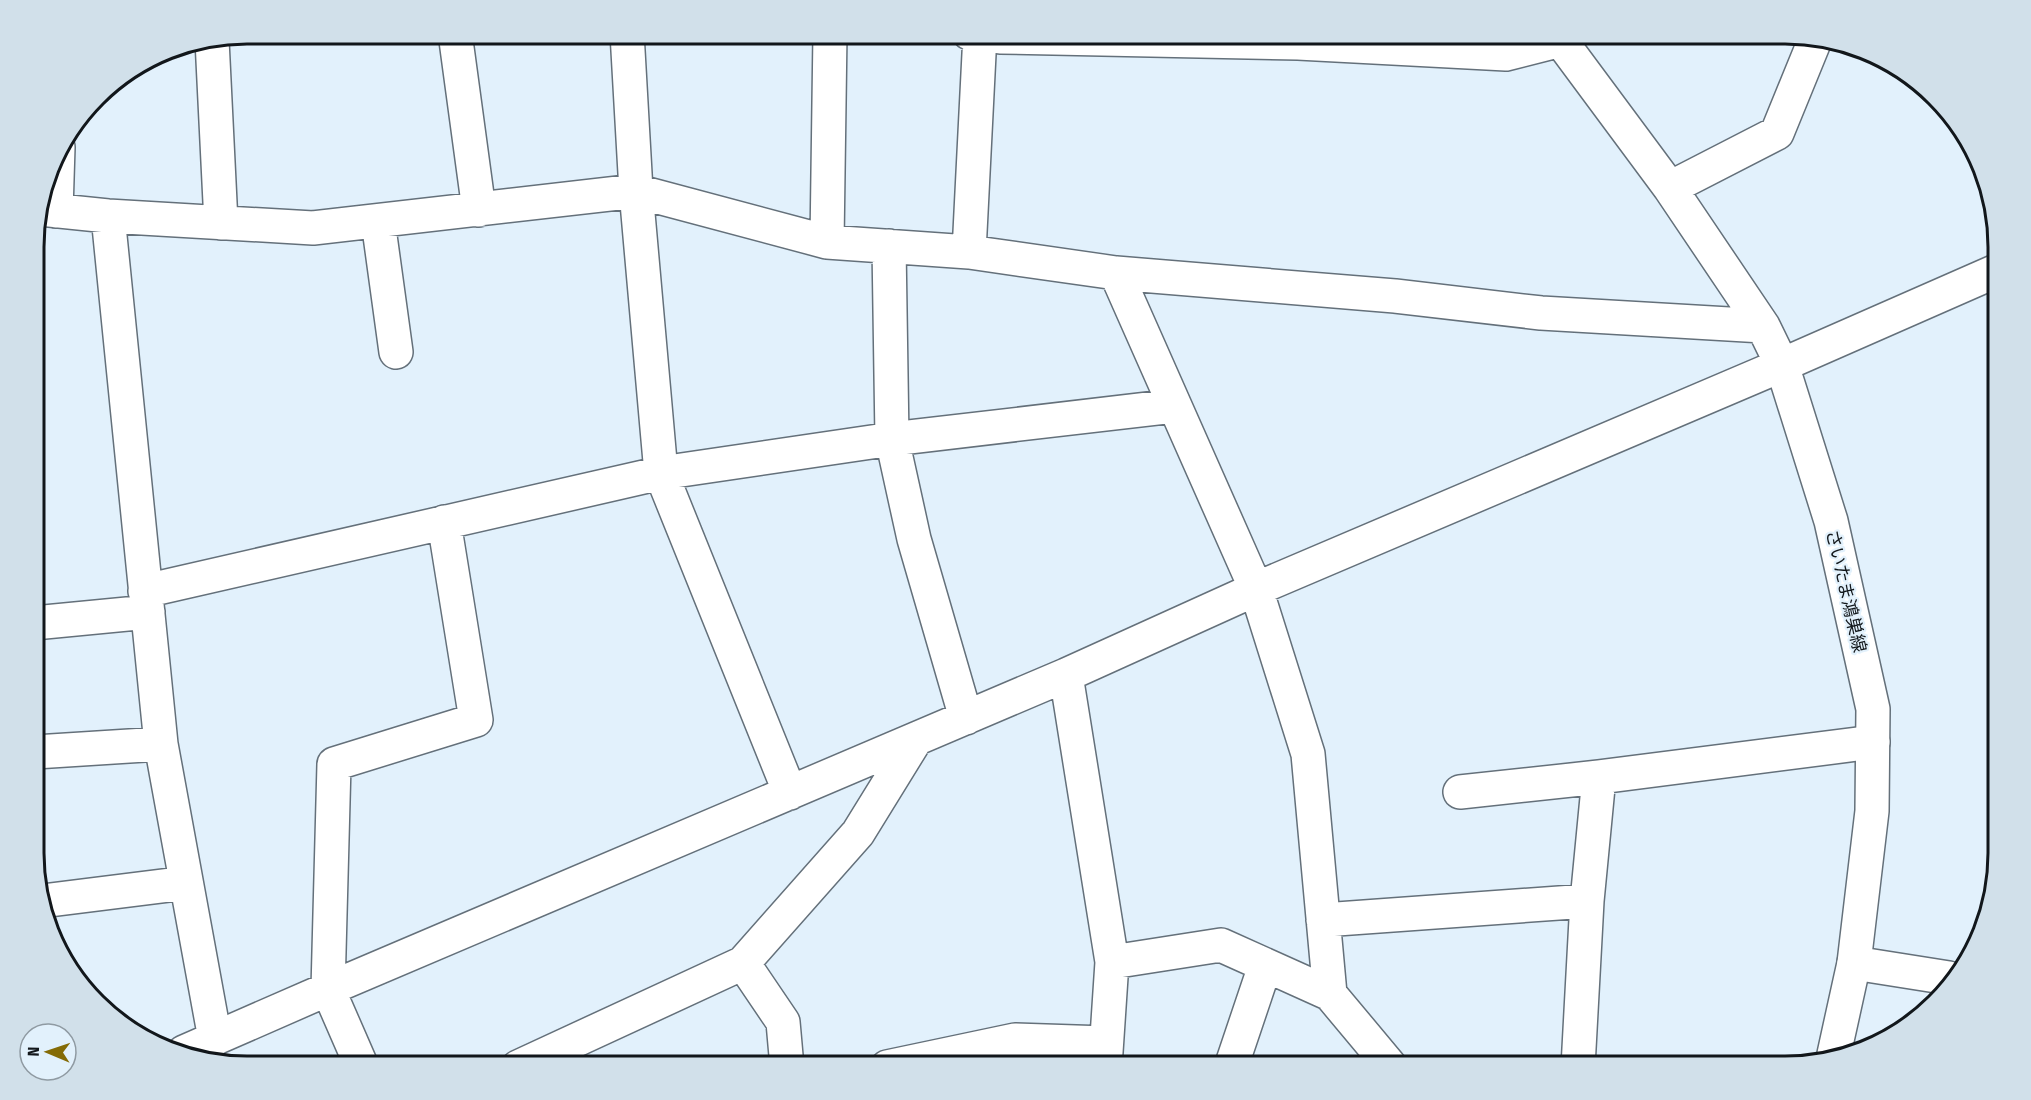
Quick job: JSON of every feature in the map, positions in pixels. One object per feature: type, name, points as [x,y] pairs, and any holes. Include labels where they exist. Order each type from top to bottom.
[{"type":"street","points":[[457,44],[479,210]]},
{"type":"street","points":[[628,44],[636,191],[661,473],[790,793]]},
{"type":"street","points":[[827,242],[830,44]]},
{"type":"street","points":[[969,252],[974,44]]},
{"type":"street","points":[[1317,44],[1506,54],[1537,44]]},
{"type":"street","name":"さいたま鴻巣線","points":[[1563,44],[1670,188],[1763,326],[1782,365],[1831,521],[1873,709],[1872,811],[1854,963],[1835,1050]]},
{"type":"street","points":[[1670,188],[1777,133],[1813,45]]},
{"type":"street","points":[[212,46],[221,223]]},
{"type":"street","points":[[51,191],[48,210],[108,216],[313,228],[636,191],[827,242],[969,252],[1116,273],[1395,296],[1541,313],[1763,326]]},
{"type":"street","points":[[108,216],[161,744],[215,1040]]},
{"type":"street","points":[[378,221],[396,352]]},
{"type":"street","points":[[889,246],[892,438],[914,539],[966,718]]},
{"type":"street","points":[[1116,273],[1256,589],[1308,754],[1330,994],[1374,1056]]},
{"type":"street","points":[[192,1049],[328,988],[1066,675],[1256,589],[1782,365],[1988,275]]},
{"type":"street","points":[[44,621],[146,602],[444,522],[661,473],[892,438],[1174,406]]},
{"type":"street","points":[[357,1056],[328,988],[334,764],[476,720],[444,522]]},
{"type":"street","points":[[939,1056],[1015,1040],[1106,1055],[1112,962],[1066,675]]},
{"type":"street","points":[[542,1056],[743,963],[858,833],[916,739]]},
{"type":"street","points":[[1460,792],[1599,777],[1873,741]]},
{"type":"street","points":[[44,751],[161,744]]},
{"type":"street","points":[[1579,1056],[1587,901],[1599,777]]},
{"type":"street","points":[[49,900],[186,883]]},
{"type":"street","points":[[1323,920],[1587,901]]},
{"type":"street","points":[[1112,962],[1221,945],[1330,994]]},
{"type":"street","points":[[743,963],[783,1022],[786,1056]]},
{"type":"street","points":[[1854,963],[1944,977]]},
{"type":"street","points":[[1235,1056],[1264,966]]}]
